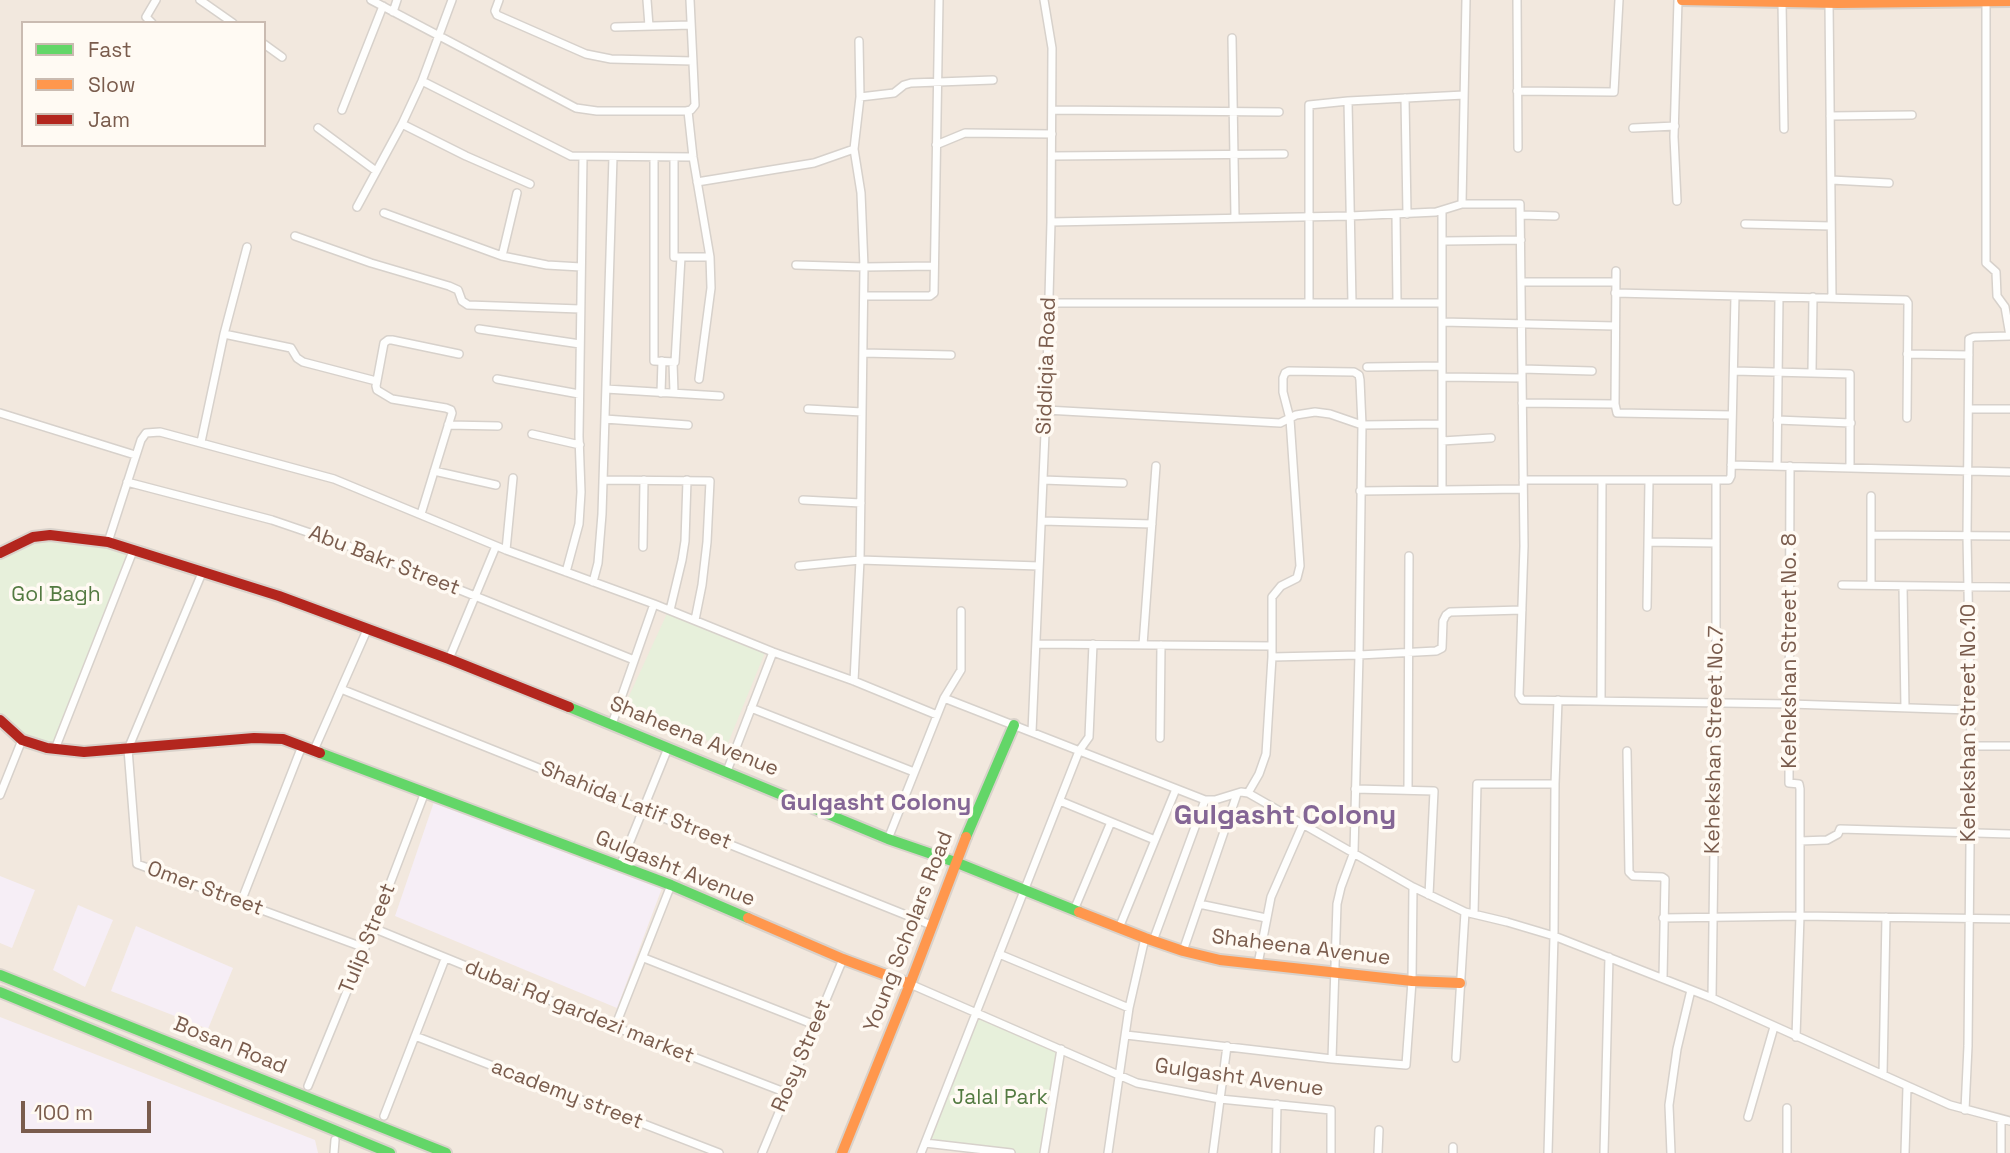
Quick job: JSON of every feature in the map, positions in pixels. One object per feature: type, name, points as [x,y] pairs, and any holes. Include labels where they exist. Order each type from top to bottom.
[{"type":"street","points":[[150,21],[146,17],[156,0]]},
{"type":"street","points":[[200,0],[230,21]]},
{"type":"street","points":[[371,0],[576,108],[597,111],[688,111],[695,105],[690,0]]},
{"type":"street","points":[[393,12],[397,0]]},
{"type":"street","points":[[357,207],[422,81],[452,0]]},
{"type":"street","points":[[499,0],[494,14],[586,54],[611,59],[693,61]]},
{"type":"street","points":[[647,0],[649,26]]},
{"type":"street","points":[[864,296],[933,295],[939,0]]},
{"type":"street","name":"Siddiqia Road","points":[[1032,732],[1042,522],[1051,222],[1052,48],[1044,0]]},
{"type":"street","points":[[1462,204],[1466,0]]},
{"type":"street","points":[[1517,0],[1518,148]]},
{"type":"street","points":[[1517,91],[1614,92],[1619,0]]},
{"type":"street","points":[[1676,201],[1675,127],[1680,0],[1829,3],[2010,1]]},
{"type":"street","points":[[1784,129],[1790,1]]},
{"type":"street","points":[[1986,2],[1986,264],[1996,272],[1997,296],[2005,307],[2010,336]]},
{"type":"street","points":[[1829,3],[1832,298]]},
{"type":"street","points":[[342,110],[383,6]]},
{"type":"street","points":[[615,27],[691,25]]},
{"type":"street","points":[[1232,38],[1235,218]]},
{"type":"street","points":[[854,681],[860,560],[864,296],[861,193],[854,149],[860,97],[859,41]]},
{"type":"street","points":[[266,45],[282,57]]},
{"type":"street","points":[[860,97],[894,93],[911,83],[993,80]]},
{"type":"street","points":[[422,81],[570,156],[693,157]]},
{"type":"street","points":[[1309,303],[1309,105],[1464,95]]},
{"type":"street","points":[[1405,98],[1407,214]]},
{"type":"street","points":[[1348,101],[1352,303]]},
{"type":"street","points":[[1052,110],[1279,112]]},
{"type":"street","points":[[688,111],[710,257],[711,288],[699,379]]},
{"type":"street","points":[[1830,116],[1912,115]]},
{"type":"street","points":[[402,124],[530,184]]},
{"type":"street","points":[[1633,128],[1675,127]]},
{"type":"street","points":[[318,128],[376,172]]},
{"type":"street","points":[[936,145],[965,133],[1052,134]]},
{"type":"street","points":[[697,182],[814,163],[854,149]]},
{"type":"street","points":[[1052,156],[1284,154]]},
{"type":"street","points":[[566,572],[579,524],[583,157]]},
{"type":"street","points":[[593,582],[598,563],[603,514],[613,157]]},
{"type":"street","points":[[654,157],[653,360],[673,362]]},
{"type":"street","points":[[674,157],[674,257],[710,257]]},
{"type":"street","points":[[1831,180],[1889,183]]},
{"type":"street","points":[[502,256],[517,193]]},
{"type":"street","points":[[1051,222],[1407,214],[1442,211],[1462,204],[1520,204],[1522,700],[1970,710]]},
{"type":"street","points":[[1442,211],[1442,490]]},
{"type":"street","points":[[384,213],[502,256],[547,265],[581,267]]},
{"type":"street","points":[[1396,214],[1397,303]]},
{"type":"street","points":[[1521,215],[1555,216]]},
{"type":"street","points":[[1745,224],[1831,226]]},
{"type":"street","points":[[295,236],[371,263],[449,286],[458,290],[464,304],[580,309]]},
{"type":"street","points":[[1445,241],[1521,240]]},
{"type":"street","points":[[201,443],[224,334],[247,247]]},
{"type":"street","points":[[674,393],[673,362],[676,361],[681,257]]},
{"type":"street","points":[[796,265],[934,265]]},
{"type":"street","points":[[1616,271],[1617,413],[1732,415]]},
{"type":"street","points":[[1521,282],[1615,282]]},
{"type":"street","points":[[1615,293],[1906,300],[1907,418]]},
{"type":"street","points":[[1523,480],[1728,481],[1731,465],[1735,296]]},
{"type":"street","points":[[1777,466],[1779,297]]},
{"type":"street","points":[[1812,297],[1812,372]]},
{"type":"street","points":[[1049,303],[1442,303]]},
{"type":"street","points":[[1442,323],[1615,326]]},
{"type":"street","points":[[479,329],[580,344]]},
{"type":"street","points":[[224,334],[291,348],[303,362],[376,382]]},
{"type":"street","name":"Kehekshan Street No.10","points":[[1965,1110],[1971,746],[1967,536],[1969,339],[2010,336]]},
{"type":"street","points":[[421,514],[452,413],[451,410],[392,399],[377,390],[376,382],[384,343],[388,340],[459,354]]},
{"type":"street","points":[[863,353],[951,355]]},
{"type":"street","points":[[1907,354],[1969,355]]},
{"type":"street","points":[[661,393],[662,361]]},
{"type":"street","points":[[1367,367],[1442,366]]},
{"type":"street","points":[[1248,793],[1266,754],[1272,657],[1272,597],[1281,586],[1297,578],[1300,566],[1290,419],[1283,392],[1283,379],[1289,371],[1353,372],[1360,380],[1362,425],[1355,789],[1353,852],[1337,904],[1332,1059]]},
{"type":"street","points":[[1442,377],[1592,371]]},
{"type":"street","points":[[1734,371],[1850,374],[1850,468]]},
{"type":"street","points":[[497,379],[579,394]]},
{"type":"street","points":[[606,389],[720,396]]},
{"type":"street","points":[[1522,403],[1615,404]]},
{"type":"street","points":[[808,409],[862,412]]},
{"type":"street","points":[[1969,409],[2010,410]]},
{"type":"street","points":[[1046,410],[1273,423],[1315,412],[1362,425],[1442,424]]},
{"type":"street","points":[[0,413],[135,455]]},
{"type":"street","points":[[605,419],[688,425]]},
{"type":"street","points":[[1777,420],[1851,423]]},
{"type":"street","points":[[448,425],[498,426]]},
{"type":"street","points":[[108,542],[141,440],[146,433],[160,432],[334,479],[506,550],[670,610],[937,715]]},
{"type":"street","points":[[532,434],[580,445]]},
{"type":"street","points":[[1442,441],[1491,438]]},
{"type":"street","points":[[1731,465],[2010,472]]},
{"type":"street","points":[[1143,645],[1156,466]]},
{"type":"street","name":"Kehekshan Street No. 8","points":[[1790,466],[1789,783],[1799,784],[1800,789],[1796,1037]]},
{"type":"street","points":[[435,471],[496,485]]},
{"type":"street","points":[[506,550],[513,478]]},
{"type":"street","points":[[603,480],[687,480],[711,483],[706,553],[695,620]]},
{"type":"street","points":[[643,547],[644,480]]},
{"type":"street","points":[[670,610],[685,541],[687,480]]},
{"type":"street","points":[[1043,480],[1123,483]]},
{"type":"street","points":[[1601,701],[1602,481]]},
{"type":"street","points":[[1647,607],[1649,481]]},
{"type":"street","name":"Kehekshan Street No.7","points":[[1712,998],[1716,481]]},
{"type":"street","name":"Abu Bakr Street","points":[[127,482],[272,520],[363,551],[634,660]]},
{"type":"street","points":[[1360,491],[1523,489]]},
{"type":"street","points":[[1871,496],[1871,585]]},
{"type":"street","points":[[803,500],[861,503]]},
{"type":"street","points":[[1042,522],[1152,524]]},
{"type":"street","name":"Shaheena Avenue","points":[[0,553],[33,537],[50,535],[108,542],[279,596],[449,659],[612,724],[888,839],[956,862],[1024,891],[1183,951],[1220,960],[1460,984]]},
{"type":"street","points":[[1871,535],[2010,536]]},
{"type":"street","points":[[1648,542],[1716,543]]},
{"type":"street","points":[[449,659],[496,546]]},
{"type":"street","points":[[55,749],[133,551]]},
{"type":"street","points":[[1408,790],[1409,556]]},
{"type":"street","points":[[799,566],[860,560],[1040,566]]},
{"type":"street","name":"Omer Street","points":[[202,573],[128,749],[136,864],[365,948]]},
{"type":"street","points":[[1842,585],[2010,587]]},
{"type":"street","points":[[1903,586],[1905,708]]},
{"type":"street","points":[[612,724],[654,604]]},
{"type":"street","points":[[1272,657],[1440,650],[1443,621],[1450,612],[1522,610]]},
{"type":"street","points":[[888,839],[944,698],[961,670],[961,611]]},
{"type":"street","points":[[314,750],[367,630]]},
{"type":"street","points":[[1036,644],[1272,646]]},
{"type":"street","points":[[922,1153],[1079,751],[1090,737],[1093,644]]},
{"type":"street","points":[[1160,738],[1161,645]]},
{"type":"street","points":[[727,771],[773,652]]},
{"type":"street","name":"Shahida Latif Street","points":[[341,689],[930,925]]},
{"type":"street","points":[[944,698],[1205,800],[1248,793],[1413,887],[1465,912],[1554,936],[1609,957],[1712,998],[1907,1087],[1965,1110],[2006,1121],[2001,1153]]},
{"type":"street","points":[[1548,1153],[1558,701]]},
{"type":"street","points":[[751,708],[915,772]]},
{"type":"street","name":"Gulgasht Avenue","points":[[0,720],[22,740],[55,749],[84,752],[254,738],[283,739],[671,885],[843,959],[976,1012],[1137,1083],[1220,1099],[1331,1110],[1331,1153]]},
{"type":"street","name":"Young Scholars Road","points":[[842,1153],[910,984],[930,925],[1014,725]]},
{"type":"street","points":[[0,795],[22,740]]},
{"type":"street","points":[[241,902],[302,746]]},
{"type":"street","points":[[1971,746],[2010,746]]},
{"type":"street","points":[[620,866],[668,748]]},
{"type":"street","points":[[1627,751],[1628,869],[1633,876],[1664,877],[1662,978]]},
{"type":"street","points":[[1474,914],[1477,784],[1555,784]]},
{"type":"street","points":[[1119,928],[1177,789]]},
{"type":"street","points":[[1355,789],[1434,791],[1429,895]]},
{"type":"street","name":"Tulip Street","points":[[308,1086],[425,792]]},
{"type":"street","points":[[1183,951],[1237,793]]},
{"type":"street","points":[[1060,800],[1155,840]]},
{"type":"street","points":[[1108,1153],[1129,1008],[1149,940],[1205,800]]},
{"type":"street","points":[[1074,910],[1111,822]]},
{"type":"street","points":[[1258,964],[1271,897],[1303,824]]},
{"type":"street","points":[[1800,841],[1827,840],[1838,834],[1840,828],[2010,834]]},
{"type":"street","points":[[615,1027],[671,885]]},
{"type":"street","points":[[1126,1035],[1406,1065],[1412,981],[1413,887]]},
{"type":"street","points":[[1199,904],[1266,918]]},
{"type":"street","points":[[1456,1058],[1465,912]]},
{"type":"street","points":[[1663,918],[1800,916],[2010,919]]},
{"type":"street","points":[[1883,1075],[1886,917]]},
{"type":"street","name":"dubai Rd gardezi market","points":[[373,928],[615,1027],[787,1093]]},
{"type":"street","points":[[999,954],[1129,1008]]},
{"type":"street","points":[[1604,1153],[1609,957]]},
{"type":"street","points":[[644,958],[815,1026]]},
{"type":"street","points":[[384,1116],[445,959]]},
{"type":"street","name":"Rosy Street","points":[[762,1153],[843,959]]},
{"type":"street","name":"Bosan Road","points":[[0,975],[446,1153]]},
{"type":"street","points":[[1671,1153],[1669,1105],[1677,1049],[1691,990]]},
{"type":"street","name":"Bosan Road","points":[[0,992],[390,1153]]},
{"type":"street","points":[[1748,1117],[1774,1027]]},
{"type":"street","name":"academy street","points":[[415,1036],[719,1153]]},
{"type":"street","points":[[1213,1153],[1227,1046]]},
{"type":"street","points":[[1044,1153],[1061,1049]]},
{"type":"street","points":[[1905,1153],[1907,1087]]},
{"type":"street","points":[[1276,1153],[1277,1104]]},
{"type":"street","points":[[1787,1108],[1787,1153]]},
{"type":"street","points":[[1378,1153],[1379,1130]]},
{"type":"street","points":[[334,1153],[335,1140]]},
{"type":"street","points":[[925,1143],[1011,1153]]},
{"type":"shaded area","points":[[0,0],[2010,0],[2010,1153],[0,1153]]},
{"type":"shaded area","points":[[435,799],[662,888],[617,1008],[395,916]]},
{"type":"shaded area","points":[[0,876],[35,890],[12,948],[0,943]]},
{"type":"shaded area","points":[[78,905],[113,920],[85,987],[53,970]]},
{"type":"shaded area","points":[[136,926],[233,968],[208,1029],[111,991]]},
{"type":"shaded area","points":[[0,1017],[315,1140],[318,1153],[0,1153]]},
{"type":"green space","name":"Gol Bagh","points":[[50,535],[133,551],[55,749],[22,740],[0,721],[0,553]]},
{"type":"green space","points":[[670,607],[768,645],[726,748],[624,707]]},
{"type":"green space","name":"Jalal Park","points":[[977,1012],[1061,1049],[1044,1153],[1011,1153],[925,1143]]},
{"type":"traffic: fast","points":[[569,707],[888,839],[955,862],[1079,912]]},
{"type":"traffic: fast","points":[[966,837],[1014,725]]},
{"type":"traffic: fast","points":[[320,753],[671,885],[748,918]]},
{"type":"traffic: fast","points":[[0,975],[446,1153]]},
{"type":"traffic: fast","points":[[0,992],[390,1153]]},
{"type":"traffic: slow","points":[[1682,0],[1838,3],[2010,1]]},
{"type":"traffic: slow","points":[[842,1153],[966,837]]},
{"type":"traffic: slow","points":[[1079,912],[1183,951],[1220,960],[1412,981],[1460,983]]},
{"type":"traffic: slow","points":[[748,918],[843,959],[910,984]]},
{"type":"traffic: jam","points":[[0,553],[33,537],[50,535],[108,542],[279,596],[569,707]]},
{"type":"traffic: jam","points":[[0,720],[22,740],[47,748],[84,752],[254,738],[283,739],[320,753]]},
{"type":"district","name":"Gulgasht Colony","points":[[876,803]]},
{"type":"district","name":"Gulgasht Colony","points":[[1285,816]]}]
